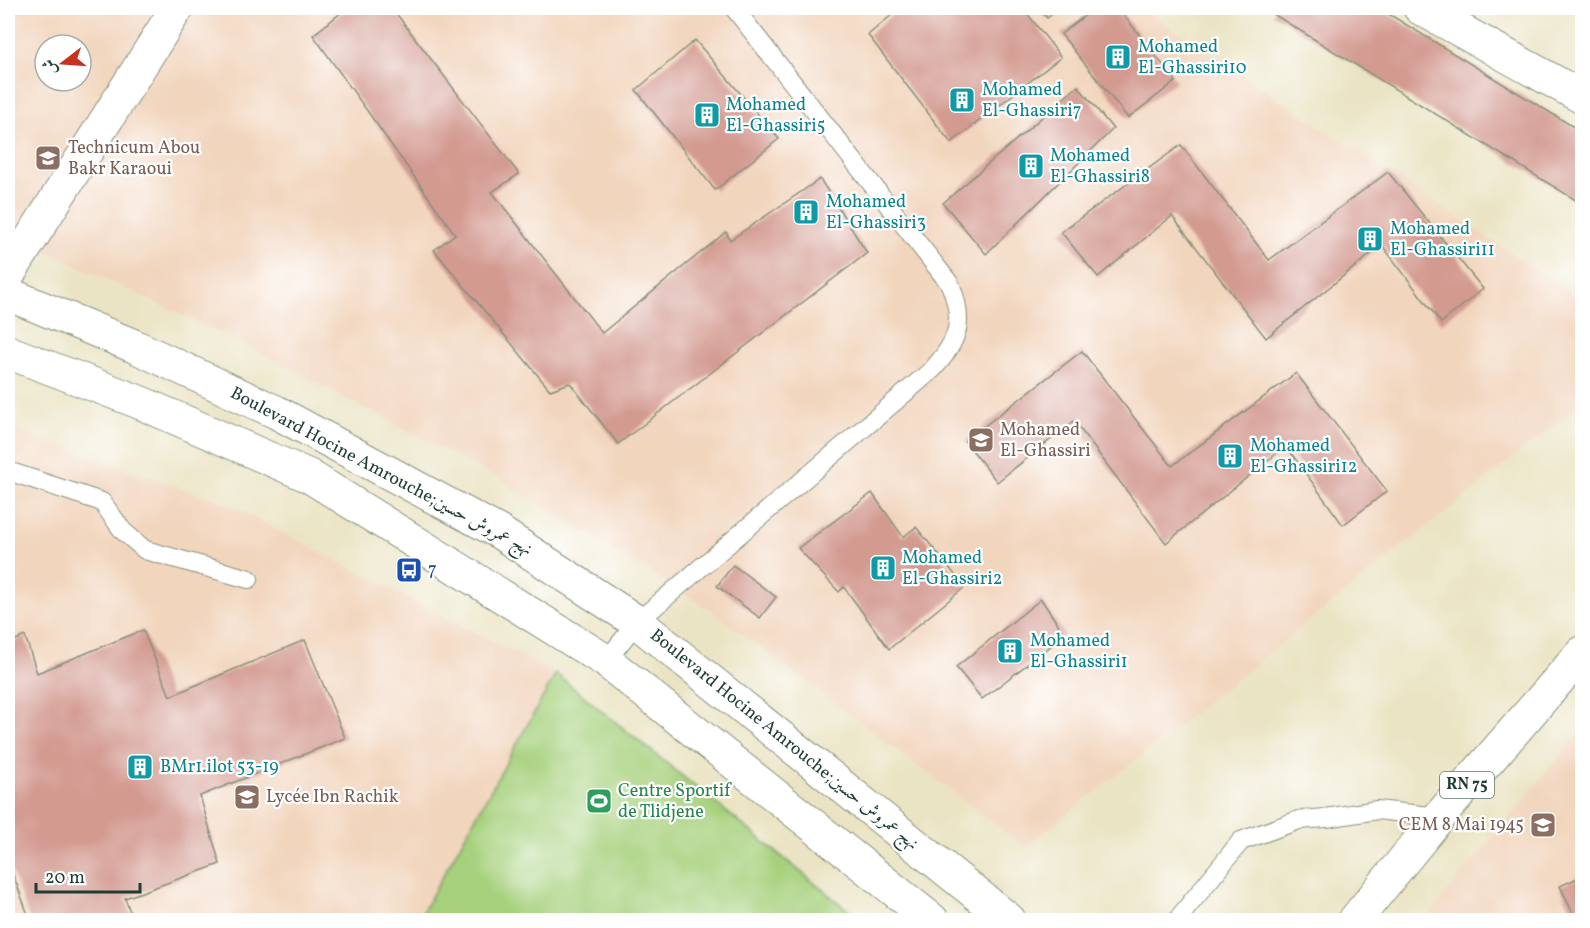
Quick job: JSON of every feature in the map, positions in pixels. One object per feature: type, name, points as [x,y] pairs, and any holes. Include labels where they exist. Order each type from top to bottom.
[{"type":"main road","points":[[8,275],[177,8]]},
{"type":"main road","points":[[1426,9],[1582,97]]},
{"type":"main road","name":"Boulevard Hocine Amrouche;نهج عمروش حسين","points":[[8,294],[134,346],[276,412],[499,532],[637,622],[1009,921]]},
{"type":"main road","name":"Boulevard Hocine Amrouche;نهج عمروش حسين","points":[[8,352],[139,402],[309,476],[606,662],[932,921]]},
{"type":"main road","name":"RN 75","points":[[1355,921],[1439,817],[1582,653]]},
{"type":"lane","points":[[606,662],[637,622],[933,369],[946,355],[955,338],[959,320],[957,301],[950,284],[734,8]]},
{"type":"lane","points":[[8,471],[102,502],[123,531],[145,550],[249,579]]},
{"type":"lane","points":[[1180,921],[1181,915],[1241,841],[1299,820],[1377,810],[1439,817]]},
{"type":"shaded area","name":"Mohamed El-Ghassiri","points":[[8,8],[1141,8],[1582,300],[1582,403],[1026,847],[711,610],[496,477],[245,345],[28,242],[8,236]]},
{"type":"shaded area","name":"Lycée Ibn Rachik","points":[[8,428],[227,504],[556,674],[418,920],[8,920]]},
{"type":"shaded area","name":"CEM 8 Mai 1945","points":[[1582,729],[1582,920],[1425,920]]},
{"type":"green space","name":"Centre Sportif de Tlidjene","points":[[556,674],[565,681],[860,920],[418,920]]},
{"type":"building","points":[[8,8],[16,8],[8,31]]},
{"type":"building","name":"Mohamed El-Ghassiri3","points":[[347,8],[392,8],[519,174],[492,192],[602,333],[726,232],[730,240],[820,179],[867,253],[618,444],[570,383],[550,390],[434,250],[455,234],[313,35]]},
{"type":"building","name":"Mohamed El-Ghassiri7","points":[[900,8],[1023,8],[1061,57],[951,143],[868,35]]},
{"type":"building","points":[[1038,8],[1060,8],[1047,18]]},
{"type":"building","name":"Mohamed El-Ghassiri10","points":[[1095,8],[1118,8],[1176,81],[1128,118],[1061,34]]},
{"type":"building","points":[[1276,8],[1379,8],[1582,132],[1582,204],[1273,14]]},
{"type":"building","name":"Mohamed El-Ghassiri5","points":[[695,40],[779,139],[715,190],[636,90]]},
{"type":"building","name":"Mohamed El-Ghassiri8","points":[[1078,86],[1113,129],[986,254],[943,203]]},
{"type":"building","name":"Mohamed El-Ghassiri11","points":[[1181,145],[1269,260],[1388,172],[1483,289],[1441,323],[1382,245],[1266,338],[1172,216],[1098,277],[1061,232]]},
{"type":"building","name":"Mohamed El-Ghassiri12","points":[[1082,351],[1172,466],[1296,373],[1387,491],[1343,525],[1286,446],[1166,543],[1074,421],[997,482],[965,441]]},
{"type":"building","name":"Mohamed El-Ghassiri2","points":[[872,493],[903,537],[916,527],[965,587],[889,649],[844,587],[839,592],[798,548]]},
{"type":"building","points":[[733,565],[776,597],[760,618],[717,586]]},
{"type":"building","name":"Mohamed El-Ghassiri1","points":[[1041,599],[1065,635],[982,699],[956,667]]},
{"type":"building","name":"BMr1.ilot 53-19","points":[[143,630],[170,696],[305,640],[345,738],[200,796],[220,864],[125,898],[133,920],[30,920],[8,861],[8,643],[25,636],[37,673]]},
{"type":"building","points":[[1582,876],[1582,920],[1576,920],[1560,886]]},
{"type":"place","name":"Mohamed El-Ghassiri10","points":[[1118,57]]},
{"type":"place","name":"Mohamed El-Ghassiri7","points":[[962,100]]},
{"type":"place","name":"Mohamed El-Ghassiri5","points":[[707,115]]},
{"type":"place","name":"Technicum Abou Bakr Karaoui","points":[[48,158]]},
{"type":"place","name":"Mohamed El-Ghassiri8","points":[[1031,166]]},
{"type":"place","name":"Mohamed El-Ghassiri3","points":[[806,212]]},
{"type":"place","name":"Mohamed El-Ghassiri11","points":[[1370,239]]},
{"type":"place","name":"Mohamed El-Ghassiri","points":[[981,440]]},
{"type":"place","name":"Mohamed El-Ghassiri12","points":[[1230,456]]},
{"type":"place","name":"Mohamed El-Ghassiri2","points":[[883,568]]},
{"type":"place","name":"7","points":[[409,570]]},
{"type":"place","name":"Mohamed El-Ghassiri1","points":[[1010,651]]},
{"type":"place","name":"BMr1.ilot 53-19","points":[[140,767]]},
{"type":"place","name":"Lycée Ibn Rachik","points":[[247,797]]},
{"type":"place","name":"Centre Sportif de Tlidjene","points":[[599,801]]},
{"type":"place","name":"CEM 8 Mai 1945","points":[[1543,825]]}]
